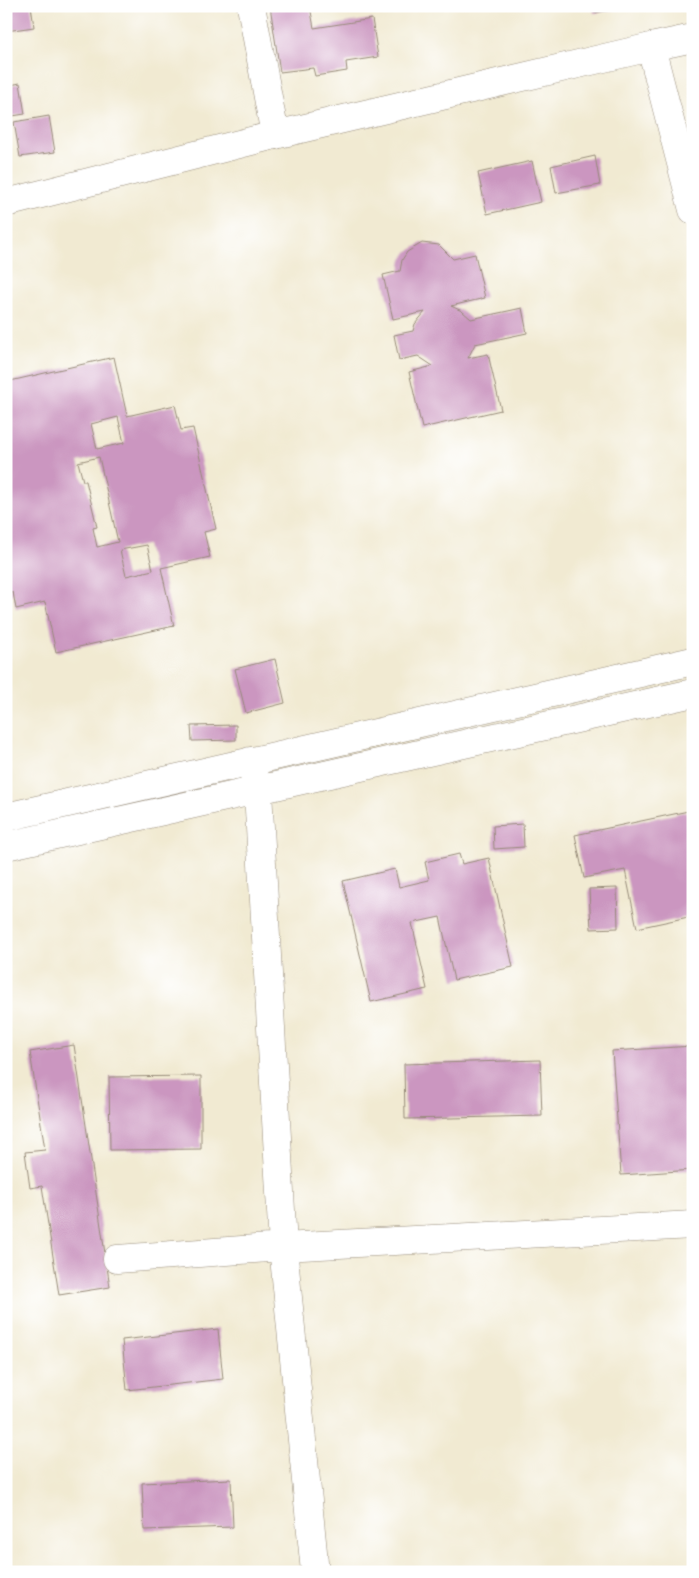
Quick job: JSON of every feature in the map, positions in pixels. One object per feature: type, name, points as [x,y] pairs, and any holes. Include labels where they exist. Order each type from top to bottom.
[{"type":"street","points":[[251,6],[276,135]]},
{"type":"street","points":[[6,203],[276,135],[693,38]]},
{"type":"street","points":[[650,47],[693,210]]},
{"type":"street","points":[[6,817],[693,661]]},
{"type":"street","points":[[6,846],[693,693]]},
{"type":"street","points":[[250,761],[258,791],[284,1247],[315,1572]]},
{"type":"street","points":[[117,1259],[284,1247],[693,1224]]},
{"type":"building","points":[[6,6],[31,6],[34,27],[6,31]]},
{"type":"building","points":[[270,6],[310,6],[314,28],[372,19],[378,57],[346,62],[347,71],[315,76],[313,68],[280,72]]},
{"type":"building","points":[[593,6],[629,6],[629,7],[594,13]]},
{"type":"building","points":[[20,83],[25,114],[6,117],[6,86]]},
{"type":"building","points":[[49,116],[55,152],[20,157],[14,122]]},
{"type":"building","points":[[595,156],[600,185],[556,193],[551,166]]},
{"type":"building","points":[[532,161],[541,202],[487,214],[478,173]]},
{"type":"building","points":[[422,243],[439,245],[453,259],[475,254],[485,298],[451,306],[462,311],[471,319],[522,308],[527,333],[475,344],[468,358],[488,354],[501,410],[422,428],[409,372],[433,366],[418,356],[399,360],[394,335],[413,331],[415,324],[425,312],[393,319],[383,275],[400,271],[402,260],[407,252]]},
{"type":"building","points":[[114,357],[127,416],[175,405],[181,430],[193,428],[216,529],[204,532],[210,557],[161,568],[174,626],[56,652],[45,602],[16,609],[13,592],[6,602],[6,382]],"holes":[[[118,417],[124,443],[97,449],[91,424]],[[99,457],[118,542],[97,547],[93,528],[97,527],[86,481],[83,481],[78,462]],[[147,545],[153,570],[126,576],[120,550]]]},
{"type":"building","points":[[275,659],[285,703],[246,713],[235,669]]},
{"type":"building","points":[[236,725],[236,740],[192,741],[191,726]]},
{"type":"building","points":[[693,810],[693,885],[691,885],[693,916],[637,928],[625,870],[584,878],[575,835]]},
{"type":"building","points":[[523,824],[524,847],[494,849],[493,826]]},
{"type":"building","points":[[459,854],[462,864],[489,858],[513,967],[454,980],[440,917],[412,923],[427,989],[371,1002],[343,881],[395,869],[399,887],[429,880],[425,862]]},
{"type":"building","points":[[617,888],[618,928],[591,929],[589,889]]},
{"type":"building","points":[[74,1045],[110,1287],[59,1295],[42,1186],[30,1188],[25,1152],[45,1150],[30,1052]]},
{"type":"building","points":[[693,1046],[693,1170],[621,1175],[612,1051]]},
{"type":"building","points":[[540,1060],[542,1116],[405,1119],[404,1064]]},
{"type":"building","points":[[201,1076],[201,1149],[110,1150],[109,1077]]},
{"type":"building","points":[[218,1329],[223,1379],[127,1390],[122,1340]]},
{"type":"building","points":[[231,1479],[233,1527],[144,1530],[142,1483]]}]
